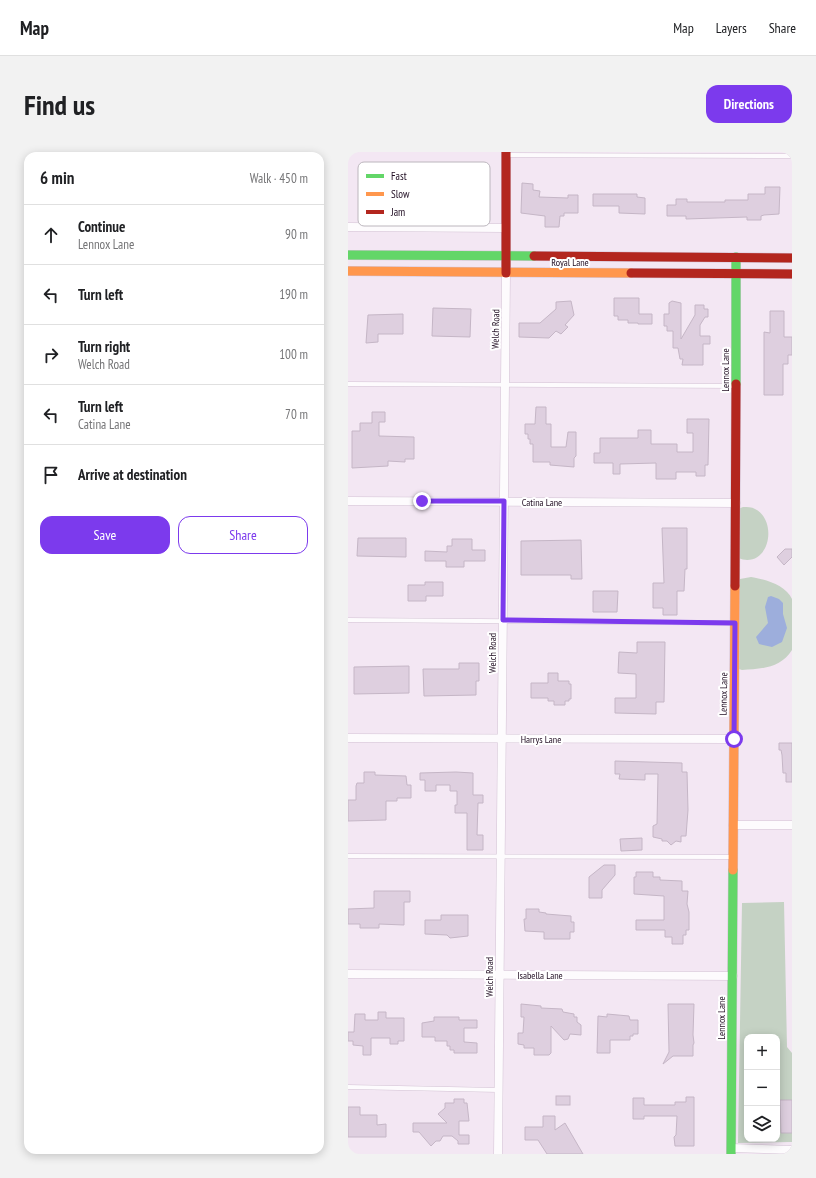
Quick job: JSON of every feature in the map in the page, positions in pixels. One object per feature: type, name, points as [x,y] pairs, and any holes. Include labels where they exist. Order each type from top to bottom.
[{"type":"street","name":"Welch Road","points":[[498,1154],[506,154]]},
{"type":"street","points":[[348,227],[506,228]]},
{"type":"street","name":"Royal Lane","points":[[348,255],[792,258]]},
{"type":"street","name":"Lennox Lane","points":[[731,1151],[736,503],[736,258]]},
{"type":"street","name":"Royal Lane","points":[[348,271],[792,274]]},
{"type":"street","name":"Catina Lane","points":[[348,501],[736,503]]},
{"type":"street","name":"Harrys Lane","points":[[348,738],[734,739]]},
{"type":"street","points":[[733,825],[792,825]]},
{"type":"street","name":"Isabella Lane","points":[[348,974],[733,976]]},
{"type":"street","points":[[731,1151],[792,1150]]},
{"type":"lane","points":[[506,154],[792,156]]},
{"type":"lane","points":[[348,384],[736,386]]},
{"type":"lane","points":[[348,620],[503,620],[735,623]]},
{"type":"lane","points":[[348,856],[501,858],[733,857]]},
{"type":"lane","points":[[348,1087],[499,1090]]},
{"type":"green space","points":[[743,507],[754,508],[762,515],[767,523],[767,542],[763,551],[757,557],[749,560],[738,558],[738,509]]},
{"type":"green space","points":[[751,577],[762,579],[780,586],[792,599],[792,650],[782,661],[776,664],[763,668],[742,670],[739,669],[740,579]]},
{"type":"green space","points":[[784,902],[787,1047],[792,1053],[792,1142],[738,1143],[742,903]]},
{"type":"water","points":[[771,596],[779,599],[783,603],[783,614],[787,628],[782,642],[772,647],[759,644],[756,637],[768,623],[765,607],[768,597]]},
{"type":"building","points":[[522,183],[533,184],[533,190],[540,191],[539,197],[568,198],[568,195],[578,195],[578,213],[564,213],[564,216],[560,216],[559,227],[545,227],[545,216],[521,213]]},
{"type":"building","points":[[765,187],[780,187],[779,214],[761,216],[761,220],[747,220],[747,217],[686,219],[686,216],[667,216],[667,205],[676,205],[676,199],[687,199],[687,202],[725,202],[725,200],[748,200],[748,194],[765,194]]},
{"type":"building","points":[[593,194],[637,194],[637,197],[645,198],[645,214],[619,213],[619,206],[593,206]]},
{"type":"building","points":[[614,298],[639,298],[639,314],[652,314],[652,324],[628,323],[628,320],[618,320],[618,316],[614,316]]},
{"type":"building","points":[[571,301],[574,315],[565,325],[568,327],[561,334],[556,331],[549,338],[519,337],[519,323],[540,323],[556,309],[556,302]]},
{"type":"building","points":[[672,301],[681,303],[681,339],[695,315],[695,305],[704,305],[704,309],[708,309],[708,317],[705,317],[700,325],[700,336],[710,336],[710,344],[703,344],[703,365],[682,365],[683,359],[680,359],[678,348],[673,348],[673,331],[667,331],[667,326],[664,326],[664,314],[669,314],[669,303]]},
{"type":"building","points":[[433,308],[471,309],[470,337],[432,336]]},
{"type":"building","points":[[770,311],[784,311],[784,337],[792,337],[792,355],[788,355],[788,364],[783,364],[783,395],[764,395],[764,332],[770,333]]},
{"type":"building","points":[[403,314],[403,334],[378,334],[378,342],[366,343],[368,315]]},
{"type":"building","points":[[536,407],[546,407],[546,424],[551,424],[551,447],[566,447],[568,432],[576,432],[576,456],[574,458],[574,467],[550,465],[550,462],[533,462],[533,444],[530,444],[528,434],[525,434],[525,424],[535,424]]},
{"type":"building","points":[[372,412],[385,412],[385,422],[379,422],[379,436],[414,437],[414,459],[405,459],[405,462],[388,461],[388,466],[352,468],[352,431],[360,431],[360,423],[372,423]]},
{"type":"building","points":[[687,419],[709,419],[708,465],[705,465],[705,476],[696,476],[696,472],[676,472],[676,479],[656,479],[656,463],[620,464],[620,474],[613,474],[613,463],[594,463],[594,453],[600,453],[600,438],[638,438],[638,430],[651,430],[651,444],[677,444],[677,452],[693,452],[693,433],[687,433]]},
{"type":"building","points":[[662,528],[687,528],[687,569],[685,569],[684,591],[677,591],[677,615],[663,615],[663,608],[653,608],[653,583],[664,583]]},
{"type":"building","points":[[358,538],[406,538],[406,557],[357,556]]},
{"type":"building","points":[[452,539],[472,539],[472,550],[485,550],[485,561],[464,561],[464,567],[446,567],[446,561],[425,561],[425,551],[447,552],[447,546],[452,546]]},
{"type":"building","points":[[581,540],[582,579],[571,579],[571,575],[521,575],[521,541]]},
{"type":"building","points":[[785,549],[792,549],[792,557],[784,565],[777,557]]},
{"type":"building","points":[[425,582],[443,582],[443,596],[426,596],[426,601],[408,601],[408,585],[425,585]]},
{"type":"building","points":[[593,591],[618,591],[617,612],[593,612]]},
{"type":"building","points":[[637,642],[665,642],[664,702],[656,702],[656,714],[615,713],[615,698],[636,698],[636,674],[618,673],[619,652],[637,653]]},
{"type":"building","points":[[459,663],[479,663],[479,681],[476,681],[476,695],[424,696],[423,669],[459,669]]},
{"type":"building","points":[[409,666],[409,693],[354,694],[354,667]]},
{"type":"building","points":[[548,673],[558,673],[558,681],[569,681],[569,684],[571,684],[571,699],[569,699],[569,701],[565,701],[565,705],[554,705],[554,701],[548,701],[548,698],[531,698],[531,683],[548,683]]},
{"type":"building","points":[[779,743],[792,743],[792,782],[786,782],[786,773],[783,773],[782,755],[781,750],[779,750]]},
{"type":"building","points":[[615,761],[682,763],[682,772],[687,772],[688,810],[686,836],[681,836],[681,842],[676,841],[671,845],[667,841],[662,841],[662,839],[653,837],[653,826],[657,824],[658,774],[645,774],[645,780],[619,779],[620,774],[615,774]]},
{"type":"building","points":[[364,772],[375,772],[375,775],[406,776],[407,785],[411,785],[411,798],[397,798],[397,801],[386,801],[386,820],[348,821],[348,800],[356,800],[356,786],[357,783],[364,783]]},
{"type":"building","points":[[420,773],[473,773],[473,795],[483,795],[483,803],[478,803],[477,835],[483,835],[483,850],[467,850],[467,813],[455,813],[455,805],[457,805],[457,791],[450,791],[450,785],[436,785],[436,791],[425,791],[425,780],[420,780]]},
{"type":"building","points":[[642,838],[642,850],[621,851],[620,839]]},
{"type":"building","points":[[604,865],[615,865],[615,875],[602,890],[602,898],[589,898],[589,877]]},
{"type":"building","points":[[636,872],[653,872],[653,877],[660,877],[660,880],[682,881],[682,891],[688,891],[687,904],[689,912],[689,930],[686,930],[686,935],[683,935],[683,944],[672,944],[672,937],[665,937],[665,930],[636,930],[636,920],[664,920],[664,896],[634,894],[634,877],[636,877]]},
{"type":"building","points":[[374,891],[410,891],[410,902],[404,902],[404,925],[379,924],[379,928],[360,928],[360,924],[348,924],[348,909],[374,908]]},
{"type":"building","points":[[526,909],[539,909],[539,912],[546,914],[571,916],[571,922],[574,922],[574,932],[570,932],[570,939],[544,939],[544,932],[525,931],[524,919],[526,919]]},
{"type":"building","points":[[441,915],[468,915],[468,936],[450,938],[447,935],[425,934],[425,920],[441,920]]},
{"type":"building","points":[[521,1004],[541,1006],[541,1008],[562,1009],[563,1012],[574,1014],[574,1017],[577,1017],[577,1022],[581,1025],[581,1035],[570,1034],[568,1039],[564,1040],[551,1026],[551,1053],[549,1055],[534,1055],[534,1048],[524,1048],[524,1045],[518,1044],[518,1033],[523,1033],[524,1017],[521,1017]]},
{"type":"building","points":[[668,1004],[694,1004],[693,1056],[673,1056],[663,1064],[669,1052]]},
{"type":"building","points":[[378,1012],[386,1012],[386,1018],[404,1018],[404,1041],[398,1041],[398,1044],[390,1044],[390,1038],[371,1038],[371,1055],[363,1055],[363,1046],[353,1045],[353,1041],[348,1041],[348,1032],[354,1032],[355,1014],[365,1014],[365,1020],[378,1020]]},
{"type":"building","points":[[607,1014],[629,1016],[630,1020],[638,1020],[638,1034],[633,1034],[633,1036],[630,1036],[630,1040],[610,1040],[610,1053],[597,1053],[598,1016],[607,1017]]},
{"type":"building","points":[[434,1017],[459,1017],[459,1020],[477,1020],[477,1028],[464,1028],[464,1042],[477,1043],[477,1053],[454,1053],[454,1050],[450,1050],[450,1046],[447,1046],[447,1041],[435,1041],[435,1037],[422,1037],[422,1023],[434,1021]]},
{"type":"building","points":[[556,1096],[570,1096],[570,1105],[556,1105]]},
{"type":"building","points":[[686,1097],[694,1097],[694,1146],[675,1146],[674,1137],[676,1135],[677,1116],[644,1116],[644,1119],[633,1119],[633,1098],[644,1098],[644,1105],[675,1105],[675,1102],[686,1102]]},
{"type":"building","points":[[454,1099],[464,1099],[464,1103],[467,1103],[469,1121],[459,1121],[459,1135],[469,1135],[469,1144],[458,1144],[458,1141],[452,1136],[443,1136],[440,1141],[436,1141],[431,1146],[419,1132],[413,1132],[413,1123],[447,1123],[438,1114],[445,1108],[445,1103],[454,1103]]},
{"type":"building","points":[[780,1100],[792,1100],[792,1133],[781,1133]]},
{"type":"building","points":[[348,1107],[360,1107],[360,1115],[377,1115],[377,1125],[386,1124],[386,1137],[348,1137]]},
{"type":"building","points":[[543,1116],[555,1116],[555,1130],[565,1123],[583,1154],[547,1154],[538,1140],[525,1140],[525,1127],[543,1127]]},
{"type":"traffic: fast","points":[[348,255],[534,256]]},
{"type":"traffic: fast","points":[[736,257],[736,384]]},
{"type":"traffic: fast","points":[[731,1154],[733,870]]},
{"type":"traffic: slow","points":[[348,271],[631,273]]},
{"type":"traffic: slow","points":[[733,870],[735,586]]},
{"type":"traffic: jam","points":[[506,152],[506,273]]},
{"type":"traffic: jam","points":[[534,256],[792,258]]},
{"type":"traffic: jam","points":[[631,273],[792,274]]},
{"type":"traffic: jam","points":[[735,586],[736,384]]},
{"type":"route","points":[[422,501],[504,501],[503,620],[735,623],[734,739]]}]
